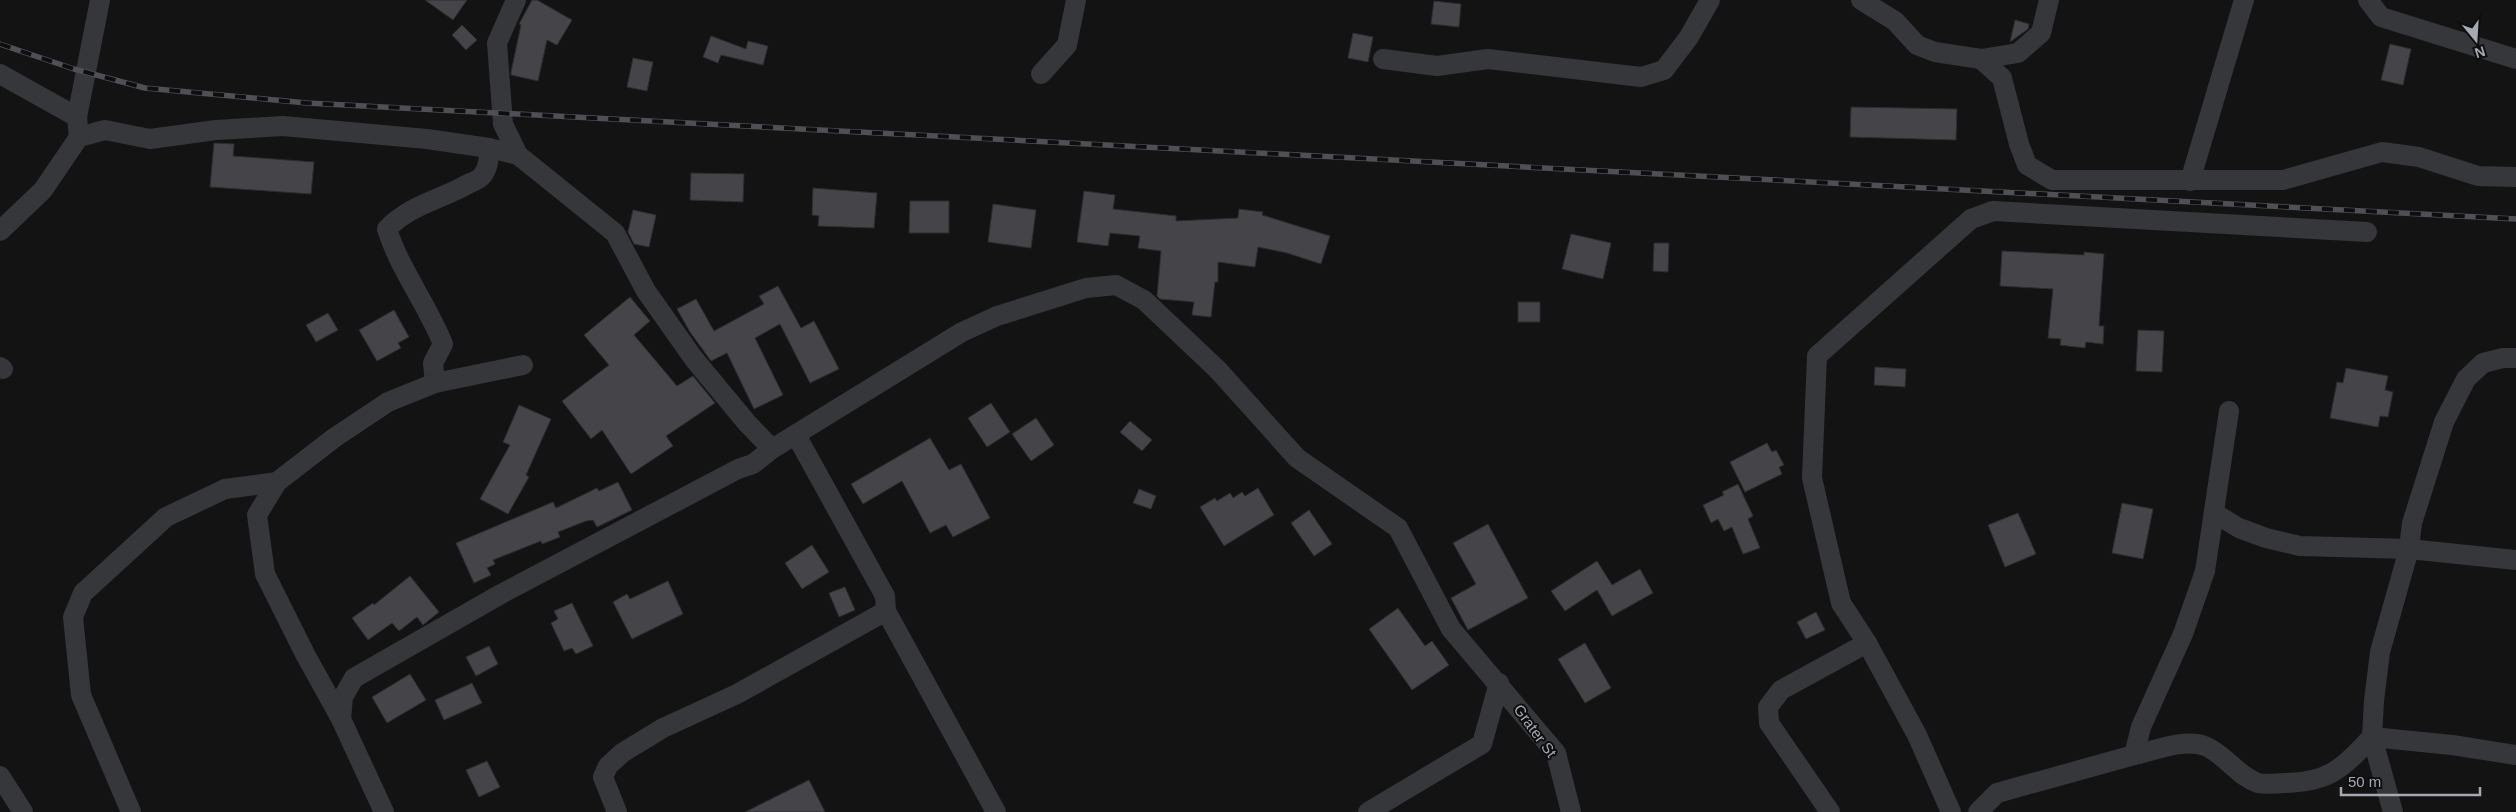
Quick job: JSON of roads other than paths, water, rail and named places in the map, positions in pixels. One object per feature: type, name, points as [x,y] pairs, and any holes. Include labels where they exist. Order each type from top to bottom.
[{"type":"street","points":[[0,231],[43,190],[79,137],[77,117],[100,0]]},
{"type":"street","points":[[516,0],[497,43],[503,124],[518,155]]},
{"type":"street","points":[[1041,74],[1067,45],[1076,0]]},
{"type":"street","points":[[1383,59],[1437,66],[1488,59],[1641,77],[1664,70],[1689,37],[1710,0]]},
{"type":"street","points":[[1861,0],[1895,21],[1917,45],[1935,52],[1981,59],[2018,53],[2041,33],[2049,0]]},
{"type":"street","points":[[2190,181],[2244,0]]},
{"type":"street","points":[[2368,0],[2381,17],[2516,59]]},
{"type":"street","points":[[1981,59],[2002,78],[2019,144],[2027,165],[2052,180],[2283,180],[2382,152],[2419,157],[2478,176],[2516,177]]},
{"type":"street","points":[[0,74],[77,117]]},
{"type":"street","points":[[79,137],[105,130],[150,139],[216,130],[283,126],[427,139],[489,148],[518,155],[615,233],[646,291],[694,359],[747,423],[772,449]]},
{"type":"street","points":[[435,383],[433,362],[442,344],[433,318],[393,247],[387,229],[398,217],[412,208],[460,189],[481,177],[489,162],[489,148]]},
{"type":"street","points":[[1951,812],[1917,735],[1867,643],[1841,603],[1812,478],[1817,356],[1971,219],[1993,212],[2367,232]]},
{"type":"street","name":"Grater St","points":[[341,719],[343,697],[354,678],[501,594],[730,473],[754,464],[772,449],[962,332],[997,316],[1086,288],[1116,286],[1144,300],[1218,370],[1297,458],[1398,528],[1451,629],[1556,754],[1571,812]]},
{"type":"street","points":[[2393,812],[2372,737],[2380,652],[2409,549],[2412,523],[2444,422],[2466,379],[2483,363],[2503,358],[2516,358]]},
{"type":"street","points":[[384,812],[341,719],[264,574],[257,514],[277,482],[334,438],[388,402],[435,383],[523,365]]},
{"type":"street","points":[[2134,755],[2141,727],[2183,634],[2205,571],[2229,411]]},
{"type":"street","points":[[796,435],[885,596],[886,611],[996,812]]},
{"type":"street","points":[[131,812],[81,695],[75,655],[73,618],[83,594],[166,517],[224,489],[277,482]]},
{"type":"street","points":[[2214,513],[2248,531],[2300,546],[2409,549],[2516,560]]},
{"type":"street","points":[[617,812],[607,792],[603,777],[608,766],[622,753],[663,728],[737,694],[886,611]]},
{"type":"street","points":[[1830,812],[1769,723],[1768,707],[1781,690],[1867,643]]},
{"type":"street","points":[[1368,812],[1482,744],[1499,684]]},
{"type":"street","points":[[1978,812],[1997,793],[2134,755],[2186,744],[2204,746],[2221,755],[2244,775],[2259,783],[2308,782],[2342,769],[2372,737]]},
{"type":"street","points":[[2372,737],[2452,745],[2516,755]]},
{"type":"street","points":[[0,776],[23,812]]},
{"type":"railway","points":[[0,44],[74,69],[145,88],[307,103],[2516,219]]}]
